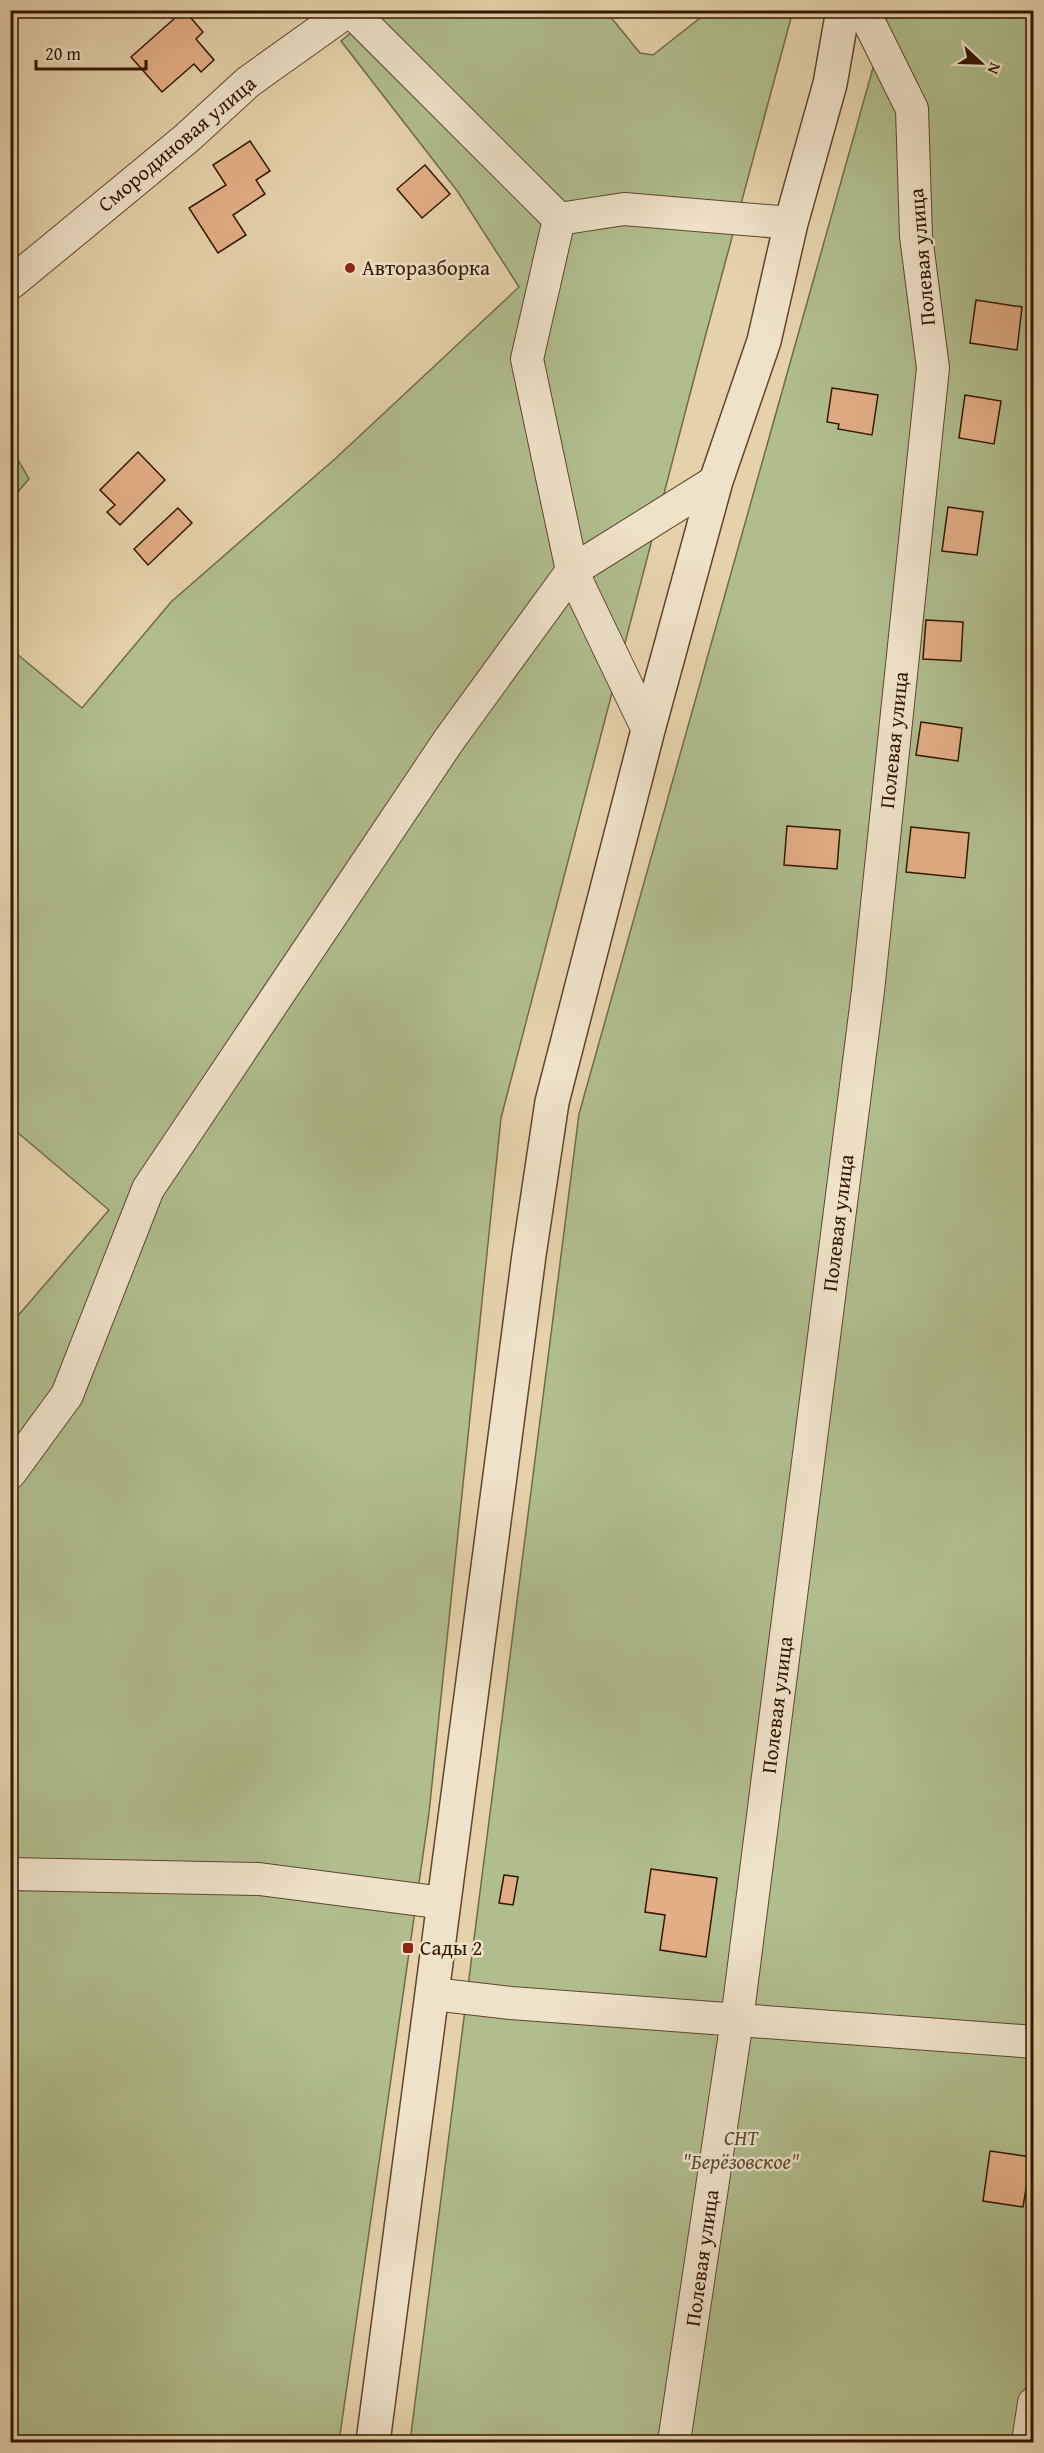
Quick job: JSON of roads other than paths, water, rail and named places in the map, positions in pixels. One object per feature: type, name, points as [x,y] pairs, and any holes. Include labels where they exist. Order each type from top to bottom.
[{"type":"street","points":[[350,10],[559,219]]},
{"type":"street","name":"Смородиновая улица","points":[[10,284],[187,138],[248,82],[350,10]]},
{"type":"street","points":[[373,2442],[528,1267],[552,1102],[648,730],[716,481],[764,342],[791,223],[830,84],[843,10]]},
{"type":"street","name":"Полевая улица","points":[[674,2442],[737,2020],[868,991],[933,368],[916,236],[912,109],[863,10]]},
{"type":"street","points":[[559,219],[624,209],[791,223]]},
{"type":"street","points":[[559,219],[527,359],[572,571],[648,730]]},
{"type":"street","points":[[10,1473],[67,1395],[148,1188],[449,740],[572,571],[716,481]]},
{"type":"street","points":[[10,1874],[259,1879],[444,1903]]},
{"type":"street","points":[[433,1994],[511,2003],[1034,2042]]},
{"type":"street","points":[[1028,2442],[1034,2403]]},
{"type":"place","name":"Авторазборка","points":[[350,268]]},
{"type":"place","name":"Сады 2","points":[[408,1948]]},
{"type":"park label","name":"СНТ \"Берёзовское\"","points":[[741,2150]]}]
